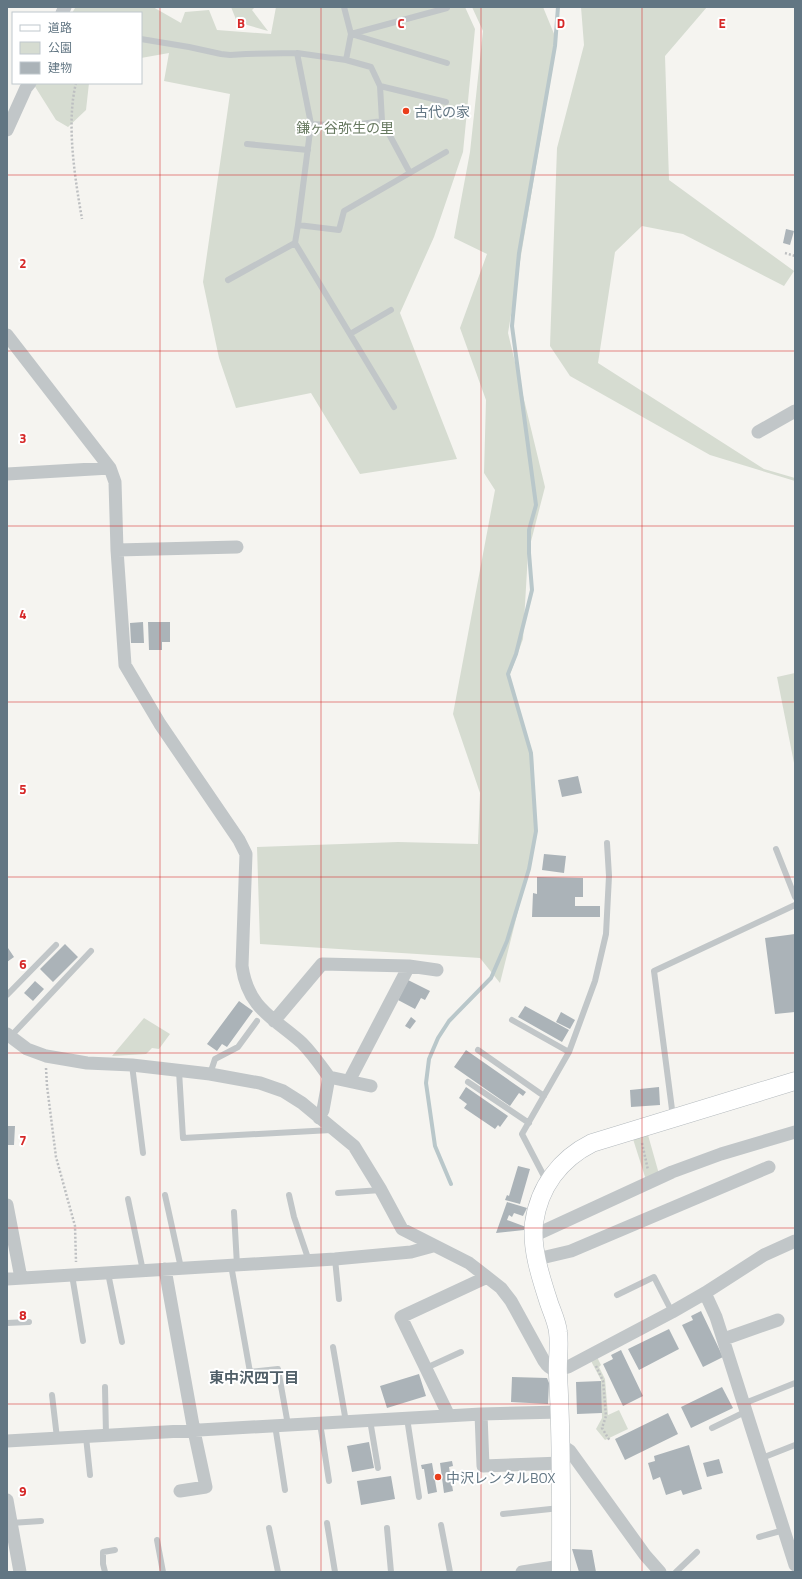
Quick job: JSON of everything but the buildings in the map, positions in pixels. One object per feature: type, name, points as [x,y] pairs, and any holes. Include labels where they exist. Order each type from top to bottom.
[{"type":"street","points":[[7,130],[29,84]]},
{"type":"street","points":[[7,335],[110,468],[115,482],[117,550],[125,665],[160,724],[239,840],[246,854],[242,966],[244,981],[258,1006],[303,1044],[329,1077],[371,1086]]},
{"type":"street","points":[[758,432],[795,412]]},
{"type":"street","points":[[7,474],[110,468]]},
{"type":"street","points":[[117,550],[237,547]]},
{"type":"street","points":[[274,1021],[322,964],[409,966],[437,970]]},
{"type":"street","points":[[349,1081],[409,966]]},
{"type":"street","points":[[8,1035],[27,1049],[46,1056],[87,1063],[132,1065],[210,1074],[260,1083],[283,1091],[302,1103],[354,1146],[381,1190],[402,1230],[469,1263],[501,1288],[511,1301],[548,1367],[558,1369],[568,1367],[672,1312],[705,1293],[764,1255],[795,1241]]},
{"type":"street","points":[[319,1118],[323,1110],[329,1077]]},
{"type":"street","points":[[522,1572],[561,1569],[561,1412],[558,1369],[558,1332],[543,1285],[533,1236],[534,1222],[544,1188],[564,1162],[577,1151],[592,1143],[795,1081]]},
{"type":"street","points":[[533,1236],[672,1172],[721,1154],[795,1132]]},
{"type":"street","points":[[537,1259],[571,1251],[769,1167]]},
{"type":"street","points":[[7,1205],[21,1278]]},
{"type":"street","points":[[7,1279],[335,1259],[411,1252],[434,1246]]},
{"type":"street","points":[[165,1269],[194,1430],[206,1487],[180,1491]]},
{"type":"street","points":[[449,1416],[402,1317],[487,1277]]},
{"type":"street","points":[[705,1293],[713,1307],[724,1340],[795,1565]]},
{"type":"street","points":[[724,1340],[778,1320]]},
{"type":"street","points":[[7,1441],[481,1414],[561,1412]]},
{"type":"street","points":[[481,1414],[483,1466],[561,1463]]},
{"type":"street","points":[[561,1445],[570,1451],[645,1555],[660,1572]]},
{"type":"street","points":[[7,1500],[20,1572]]},
{"type":"lane","points":[[344,7],[351,34],[346,60]]},
{"type":"lane","points":[[351,34],[447,8]]},
{"type":"lane","points":[[351,34],[447,63]]},
{"type":"lane","points":[[142,39],[230,55],[297,53],[346,60],[371,67],[380,86],[382,121],[410,173]]},
{"type":"lane","points":[[297,53],[311,124],[295,243],[394,407]]},
{"type":"lane","points":[[380,86],[446,102]]},
{"type":"lane","points":[[311,124],[348,126],[382,121]]},
{"type":"lane","points":[[247,144],[308,150]]},
{"type":"lane","points":[[298,225],[339,230],[344,211],[446,152]]},
{"type":"lane","points":[[228,280],[295,243]]},
{"type":"lane","points":[[350,334],[391,310]]},
{"type":"lane","points":[[548,1183],[522,1134],[570,1052],[595,981],[606,934],[609,876],[607,843]]},
{"type":"lane","points":[[776,849],[795,897]]},
{"type":"lane","points":[[673,1118],[654,970],[795,905]]},
{"type":"lane","points":[[7,995],[56,945]]},
{"type":"lane","points":[[8,1035],[91,950]]},
{"type":"lane","points":[[512,1020],[570,1052]]},
{"type":"lane","points":[[210,1074],[214,1059],[238,1048],[257,1021]]},
{"type":"lane","points":[[478,1050],[544,1096]]},
{"type":"lane","points":[[132,1065],[143,1153]]},
{"type":"lane","points":[[179,1071],[183,1138],[333,1130]]},
{"type":"lane","points":[[468,1082],[529,1123]]},
{"type":"lane","points":[[338,1193],[381,1190]]},
{"type":"lane","points":[[165,1195],[181,1268]]},
{"type":"lane","points":[[289,1195],[294,1217],[309,1261]]},
{"type":"lane","points":[[128,1199],[143,1271]]},
{"type":"lane","points":[[234,1212],[234,1265],[250,1372],[278,1369],[285,1490]]},
{"type":"lane","points":[[335,1259],[339,1299]]},
{"type":"lane","points":[[108,1273],[122,1342]]},
{"type":"lane","points":[[76,1275],[83,1341]]},
{"type":"lane","points":[[617,1295],[654,1276],[672,1312]]},
{"type":"lane","points":[[7,1323],[29,1322]]},
{"type":"lane","points":[[333,1347],[346,1422]]},
{"type":"lane","points":[[426,1368],[461,1352]]},
{"type":"lane","points":[[712,1428],[746,1407],[795,1383]]},
{"type":"lane","points":[[105,1387],[106,1435]]},
{"type":"lane","points":[[52,1395],[57,1438]]},
{"type":"lane","points":[[407,1418],[419,1497]]},
{"type":"lane","points":[[370,1420],[378,1468]]},
{"type":"lane","points":[[320,1423],[329,1481]]},
{"type":"lane","points":[[86,1436],[90,1475]]},
{"type":"lane","points":[[762,1458],[795,1445]]},
{"type":"lane","points":[[503,1514],[561,1508]]},
{"type":"lane","points":[[11,1523],[41,1520]]},
{"type":"lane","points":[[327,1523],[335,1572]]},
{"type":"lane","points":[[441,1525],[450,1572]]},
{"type":"lane","points":[[269,1528],[278,1572]]},
{"type":"lane","points":[[387,1528],[391,1572]]},
{"type":"lane","points":[[759,1537],[784,1530]]},
{"type":"lane","points":[[157,1540],[163,1572]]},
{"type":"lane","points":[[105,1572],[103,1564],[104,1552],[116,1550]]},
{"type":"lane","points":[[676,1572],[697,1552]]},
{"type":"path","points":[[76,84],[71,114],[74,158],[82,219]]},
{"type":"path","points":[[786,253],[795,256]]},
{"type":"path","points":[[46,1056],[47,1086],[56,1156],[75,1226],[76,1275]]},
{"type":"path","points":[[640,1135],[651,1182]]},
{"type":"path","points":[[590,1355],[603,1381],[606,1416],[602,1428],[610,1441]]},
{"type":"green space","name":"鎌ヶ谷弥生の里","points":[[153,7],[181,23],[185,12],[209,10],[217,30],[271,34],[276,7],[465,7],[475,29],[463,152],[434,237],[400,313],[457,459],[360,474],[311,393],[236,408],[219,358],[203,282],[230,94],[164,81],[169,53],[142,58],[142,12],[73,12],[75,8]]},
{"type":"green space","points":[[231,7],[255,7],[252,10],[268,31],[237,22]]},
{"type":"green space","points":[[472,7],[543,7],[557,41],[508,333],[545,487],[528,553],[523,639],[509,677],[533,755],[536,839],[500,983],[480,958],[260,944],[257,847],[398,842],[478,844],[480,793],[453,714],[495,490],[484,473],[486,400],[460,328],[487,254],[454,238],[470,152],[483,31]]},
{"type":"green space","points":[[581,7],[707,7],[665,56],[669,180],[794,271],[784,286],[683,234],[642,226],[615,252],[598,363],[764,469],[795,478],[795,481],[710,455],[570,376],[550,346],[557,148],[584,45]]},
{"type":"green space","points":[[89,84],[86,110],[68,127],[56,120],[34,85]]},
{"type":"green space","points":[[795,673],[795,768],[777,677]]},
{"type":"green space","points":[[144,1018],[170,1034],[159,1049],[152,1048],[146,1054],[112,1056]]},
{"type":"green space","points":[[648,1135],[659,1174],[646,1180],[633,1139]]},
{"type":"green space","points":[[597,1357],[601,1365],[599,1367],[605,1379],[608,1415],[619,1410],[628,1429],[605,1440],[596,1429],[602,1418],[601,1380],[591,1361]]},
{"type":"waterway","points":[[451,1184],[435,1146],[426,1083],[429,1059],[438,1038],[449,1021],[491,978],[507,941],[529,869],[536,831],[531,753],[508,674],[516,654],[532,590],[529,530],[536,505],[512,326],[519,253],[555,46],[558,7]]},
{"type":"place","name":"古代の家","points":[[406,111]]},
{"type":"place","name":"中沢レンタルBOX","points":[[438,1477]]},
{"type":"district","name":"東中沢四丁目","points":[[254,1377]]}]
